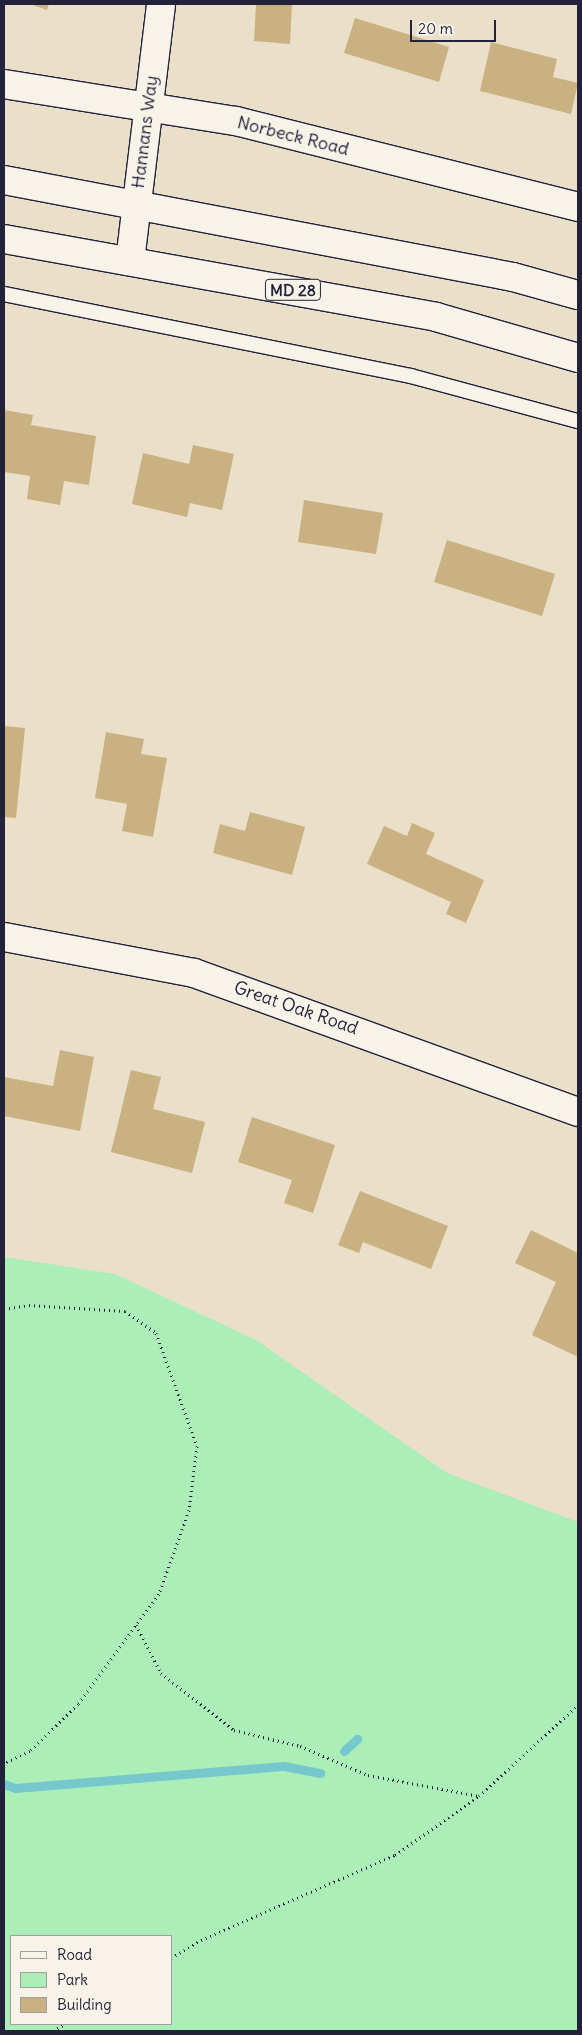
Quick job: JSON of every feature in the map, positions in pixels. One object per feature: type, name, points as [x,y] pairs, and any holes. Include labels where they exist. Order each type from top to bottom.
[{"type":"street","name":"Hannans Way","points":[[130,260],[161,4]]},
{"type":"street","name":"Norbeck Road","points":[[4,84],[148,110],[236,121],[578,207]]},
{"type":"street","points":[[4,180],[513,277],[578,295]]},
{"type":"street","name":"MD 28","points":[[4,239],[130,260],[436,317],[578,358]]},
{"type":"street","name":"Great Oak Road","points":[[4,936],[194,973],[338,1021],[578,1112]]},
{"type":"lane","points":[[4,294],[411,376],[578,421]]},
{"type":"path","points":[[4,1309],[29,1304],[125,1310],[156,1333],[197,1446],[189,1510],[159,1594],[78,1704],[30,1751],[4,1762]]},
{"type":"path","points":[[136,1625],[161,1673],[234,1730],[300,1746],[368,1775],[479,1796]]},
{"type":"path","points":[[172,1957],[201,1940],[395,1855],[479,1796],[578,1705]]},
{"type":"green space","points":[[4,1257],[115,1274],[256,1340],[447,1473],[578,1522],[578,2031],[4,2031]]},
{"type":"building","points":[[30,4],[49,4],[47,10]]},
{"type":"building","points":[[256,4],[292,4],[290,44],[254,41]]},
{"type":"building","points":[[355,18],[449,47],[439,82],[344,53]]},
{"type":"building","points":[[491,42],[557,59],[553,77],[578,83],[571,114],[480,91]]},
{"type":"building","points":[[4,410],[33,415],[31,425],[96,436],[89,485],[64,481],[60,505],[27,499],[30,476],[4,472]]},
{"type":"building","points":[[193,445],[234,454],[222,510],[190,503],[187,517],[132,504],[143,453],[189,464]]},
{"type":"building","points":[[304,500],[383,513],[376,554],[298,542]]},
{"type":"building","points":[[447,540],[555,574],[542,616],[434,582]]},
{"type":"building","points":[[4,726],[25,728],[16,818],[4,817]]},
{"type":"building","points":[[106,732],[144,739],[141,754],[167,758],[153,837],[122,831],[127,804],[95,798]]},
{"type":"building","points":[[250,812],[305,827],[292,875],[213,853],[220,824],[245,831]]},
{"type":"building","points":[[412,823],[435,833],[426,854],[484,880],[466,923],[446,914],[451,902],[367,864],[384,826],[407,836]]},
{"type":"building","points":[[60,1050],[94,1057],[80,1131],[4,1116],[4,1077],[53,1086]]},
{"type":"building","points":[[131,1070],[161,1077],[153,1109],[205,1122],[192,1173],[111,1152]]},
{"type":"building","points":[[252,1117],[335,1145],[313,1213],[284,1203],[292,1180],[238,1162]]},
{"type":"building","points":[[360,1191],[448,1226],[431,1269],[363,1242],[359,1253],[338,1245]]},
{"type":"building","points":[[531,1230],[578,1253],[578,1357],[532,1335],[556,1282],[515,1263]]},
{"type":"waterway","points":[[344,1751],[357,1739]]},
{"type":"waterway","points":[[4,1784],[15,1788],[284,1766],[320,1773]]}]
